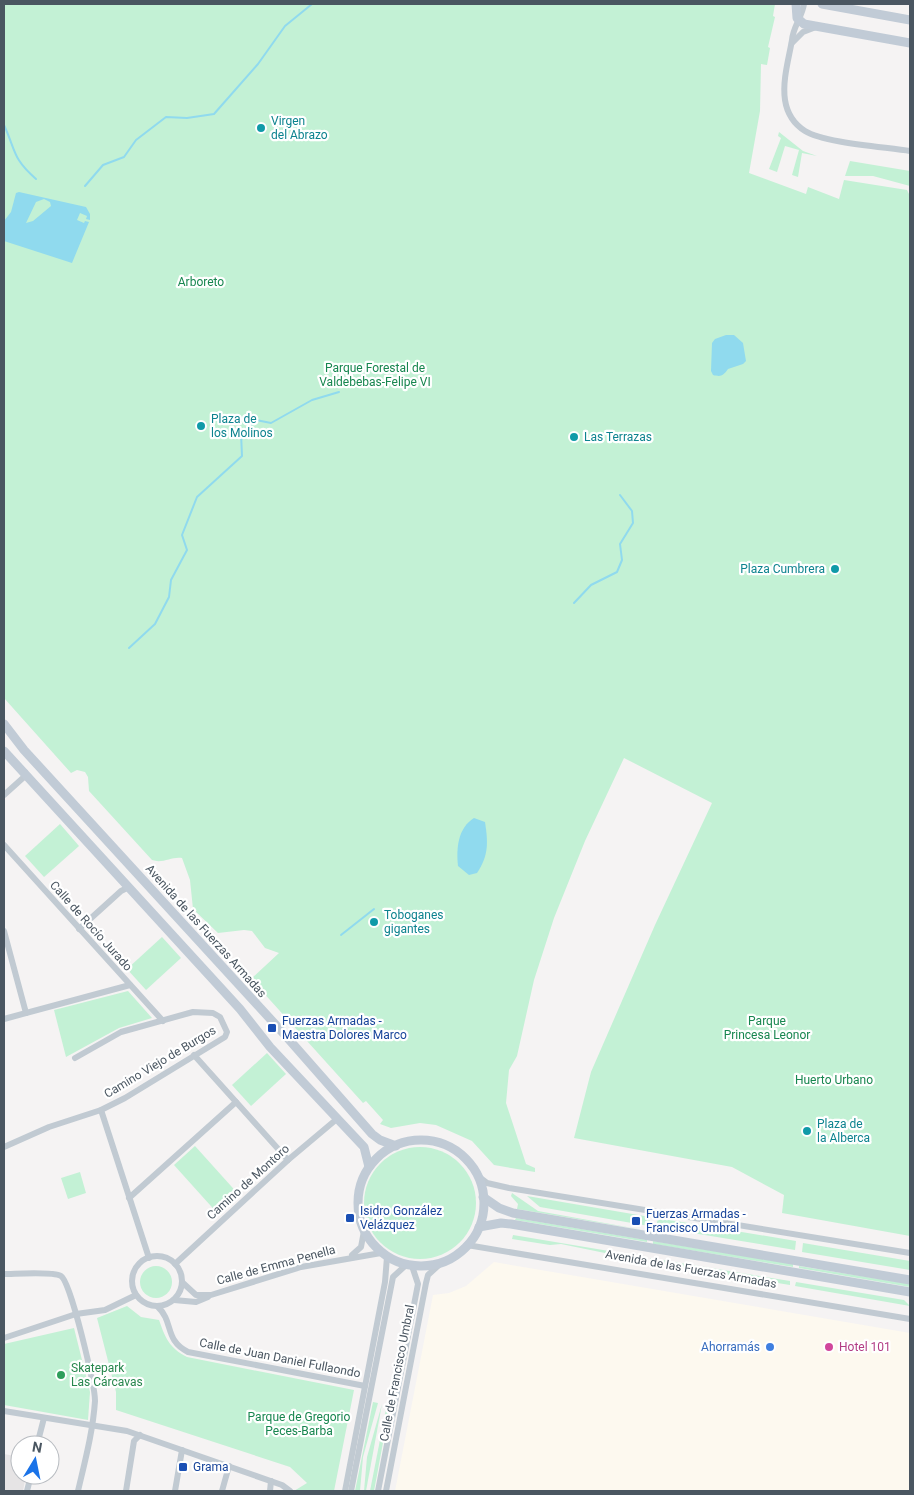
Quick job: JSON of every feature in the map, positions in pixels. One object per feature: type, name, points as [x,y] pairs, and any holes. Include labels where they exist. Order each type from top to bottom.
[{"type":"street","points":[[796,4],[796,13],[799,21]]},
{"type":"street","points":[[804,4],[793,35],[784,94],[792,118],[798,125],[810,133],[825,138],[910,151]]},
{"type":"street","points":[[822,4],[910,20]]},
{"type":"street","points":[[799,21],[817,27],[910,43]]},
{"type":"street","points":[[791,47],[799,36],[817,27]]},
{"type":"street","name":"Avenida de las Fuerzas Armadas","points":[[4,724],[24,750],[372,1134],[380,1140],[396,1146]]},
{"type":"street","points":[[4,751],[240,1009],[270,1047],[364,1147],[369,1166]]},
{"type":"street","points":[[4,795],[24,777],[25,772]]},
{"type":"street","name":"Calle de Rocío Jurado","points":[[4,845],[163,1021]]},
{"type":"street","points":[[79,929],[121,891],[129,887]]},
{"type":"street","points":[[4,930],[26,1013]]},
{"type":"street","points":[[4,1019],[130,985]]},
{"type":"street","name":"Camino Viejo de Burgos","points":[[4,1146],[49,1127],[101,1110],[225,1037],[227,1032],[220,1017],[205,1011],[163,1021]]},
{"type":"street","points":[[75,1058],[121,1032],[163,1021]]},
{"type":"street","points":[[194,1055],[288,1160]]},
{"type":"street","points":[[129,1198],[236,1102]]},
{"type":"street","points":[[101,1110],[149,1258]]},
{"type":"street","name":"Camino de Montoro","points":[[175,1264],[288,1160],[338,1118]]},
{"type":"street","points":[[345,1491],[388,1270],[384,1255],[364,1231],[358,1216],[358,1202],[361,1183],[369,1166],[384,1152],[396,1146],[417,1140],[442,1144],[464,1157],[479,1177],[487,1182],[509,1188],[910,1253]]},
{"type":"street","points":[[384,1255],[409,1266],[440,1264],[454,1258],[468,1245],[479,1227],[483,1197],[479,1177]]},
{"type":"street","name":"Avenida de las Fuerzas Armadas","points":[[483,1197],[499,1208],[513,1213],[910,1280]]},
{"type":"street","name":"Avenida de las Fuerzas Armadas","points":[[479,1227],[511,1224],[910,1292]]},
{"type":"street","name":"Calle de Emma Penella","points":[[347,1258],[358,1252],[361,1247],[364,1231]]},
{"type":"street","name":"Avenida de las Fuerzas Armadas","points":[[468,1245],[910,1319]]},
{"type":"street","name":"Calle de Emma Penella","points":[[174,1300],[196,1302],[211,1295],[301,1267],[347,1258],[384,1255]]},
{"type":"street","points":[[163,1257],[175,1264],[180,1270],[183,1283],[174,1300],[158,1307],[147,1305],[136,1295],[132,1280],[137,1266],[149,1258],[163,1257]]},
{"type":"street","name":"Calle de Francisco Umbral","points":[[386,1491],[426,1283],[428,1275],[440,1264]]},
{"type":"street","name":"Calle de Francisco Umbral","points":[[351,1491],[394,1276],[409,1266],[417,1277],[418,1284],[378,1491]]},
{"type":"street","points":[[4,1274],[57,1274],[62,1276],[76,1314],[94,1393],[78,1491]]},
{"type":"street","name":"Calle de Emma Penella","points":[[183,1283],[196,1295],[211,1295]]},
{"type":"street","points":[[4,1338],[76,1314],[105,1310],[136,1295]]},
{"type":"street","name":"Calle de Juan Daniel Fullaondo","points":[[158,1307],[163,1313],[173,1341],[188,1352],[365,1386]]},
{"type":"street","points":[[4,1411],[140,1435],[285,1486],[290,1491]]},
{"type":"street","points":[[40,1435],[44,1418]]},
{"type":"street","points":[[126,1491],[134,1441],[140,1435]]},
{"type":"street","points":[[175,1491],[182,1450]]},
{"type":"street","points":[[222,1491],[228,1466]]},
{"type":"street","points":[[270,1491],[271,1481]]},
{"type":"shaded area","points":[[494,1262],[910,1333],[910,1491],[395,1491],[433,1295],[449,1293],[466,1286]]},
{"type":"shaded area","points":[[4,1454],[10,1455],[10,1485],[24,1485],[23,1491],[4,1491]]},
{"type":"green space","name":"Parque Forestal de Valdebebas-Felipe VI","points":[[4,4],[775,4],[773,16],[775,17],[768,47],[770,48],[767,65],[761,64],[760,111],[749,173],[806,194],[808,187],[839,199],[844,180],[907,190],[910,196],[910,1236],[782,1213],[784,1195],[732,1167],[574,1138],[591,1072],[655,925],[712,803],[624,758],[585,841],[554,918],[534,980],[517,1056],[509,1070],[506,1103],[526,1164],[535,1168],[535,1172],[494,1165],[472,1141],[436,1125],[420,1123],[391,1128],[380,1124],[383,1120],[366,1101],[363,1103],[251,979],[279,953],[265,948],[252,931],[218,933],[193,909],[190,880],[182,858],[160,861],[152,860],[89,791],[88,777],[85,772],[77,770],[71,773],[4,698]]},
{"type":"green space","points":[[779,132],[803,151],[817,156],[802,153],[798,177],[792,175],[799,150],[785,146],[777,172],[769,169],[781,138],[778,136]]},
{"type":"green space","points":[[850,161],[910,171],[910,186],[873,176],[845,176]]},
{"type":"green space","points":[[60,824],[79,846],[44,877],[25,856]]},
{"type":"green space","points":[[162,937],[181,958],[146,990],[127,969]]},
{"type":"green space","points":[[128,991],[152,1018],[119,1028],[66,1057],[54,1010]]},
{"type":"green space","points":[[267,1053],[286,1074],[251,1106],[232,1085]]},
{"type":"green space","points":[[195,1146],[240,1196],[219,1215],[174,1165]]},
{"type":"green space","points":[[420,1147],[431,1148],[441,1152],[459,1164],[471,1182],[475,1192],[475,1214],[471,1224],[459,1242],[441,1254],[431,1258],[420,1259],[409,1258],[399,1254],[381,1242],[369,1224],[365,1214],[364,1203],[365,1192],[369,1182],[381,1164],[399,1152],[409,1148]]},
{"type":"green space","points":[[80,1172],[86,1193],[68,1199],[61,1178]]},
{"type":"green space","points":[[512,1193],[538,1211],[649,1231],[517,1209],[518,1204],[511,1196]]},
{"type":"green space","points":[[527,1196],[650,1217],[649,1226],[540,1207]]},
{"type":"green space","points":[[516,1218],[647,1240],[647,1242],[515,1220]]},
{"type":"green space","points":[[658,1218],[796,1241],[795,1250],[656,1227]]},
{"type":"green space","points":[[513,1235],[645,1257],[644,1261],[561,1244],[550,1245],[512,1239]]},
{"type":"green space","points":[[653,1241],[793,1264],[793,1267],[653,1244]]},
{"type":"green space","points":[[803,1243],[910,1261],[910,1270],[802,1252]]},
{"type":"green space","points":[[650,1258],[790,1281],[790,1285],[650,1262]]},
{"type":"green space","points":[[156,1266],[167,1271],[172,1282],[167,1293],[156,1298],[145,1293],[140,1282],[145,1271]]},
{"type":"green space","points":[[799,1266],[910,1284],[910,1287],[799,1268]]},
{"type":"green space","points":[[796,1282],[904,1300],[910,1306],[795,1286]]},
{"type":"green space","name":"Parque de Gregorio Peces-Barba","points":[[127,1306],[141,1317],[159,1320],[168,1342],[187,1357],[354,1390],[334,1491],[294,1491],[307,1483],[290,1467],[116,1410],[116,1392],[97,1318]]},
{"type":"green space","points":[[74,1328],[90,1392],[88,1420],[4,1405],[4,1344]]},
{"type":"green space","points":[[373,1402],[378,1403],[363,1457],[360,1491],[355,1491]]},
{"type":"green space","points":[[382,1404],[366,1491],[364,1491],[367,1457]]},
{"type":"green space","points":[[387,1404],[390,1405],[374,1491],[370,1491]]},
{"type":"water","points":[[19,192],[86,207],[90,214],[90,220],[86,219],[87,216],[80,213],[77,220],[84,223],[85,221],[89,222],[72,263],[4,241],[4,221],[11,212],[16,193]],"holes":[[[44,199],[50,202],[51,206],[33,221],[26,223],[36,202]]]},
{"type":"water","points":[[726,335],[734,335],[743,343],[746,361],[743,364],[728,369],[722,375],[713,375],[711,371],[712,343],[715,339]]},
{"type":"water","points":[[474,818],[485,822],[487,848],[484,860],[477,873],[469,875],[458,866],[457,852],[459,839],[464,827]]},
{"type":"waterway","points":[[85,186],[103,165],[124,157],[136,140],[166,117],[187,118],[214,114],[258,64],[285,26],[312,4]]},
{"type":"waterway","points":[[4,125],[18,160],[36,179]]},
{"type":"waterway","points":[[129,648],[155,624],[169,597],[171,580],[187,550],[182,535],[197,497],[242,456],[241,433],[256,420],[271,423],[312,400],[339,392]]},
{"type":"waterway","points":[[574,603],[591,585],[617,572],[622,560],[620,544],[633,523],[632,511],[620,495]]},
{"type":"waterway","points":[[341,935],[374,909]]},
{"type":"place","name":"Virgen del Abrazo","points":[[261,128]]},
{"type":"place","name":"Plaza de los Molinos","points":[[201,426]]},
{"type":"place","name":"Las Terrazas","points":[[574,437]]},
{"type":"place","name":"Plaza Cumbrera","points":[[835,569]]},
{"type":"place","name":"Toboganes gigantes","points":[[374,922]]},
{"type":"place","name":"Fuerzas Armadas - Maestra Dolores Marco","points":[[272,1028]]},
{"type":"place","name":"Plaza de la Alberca","points":[[807,1131]]},
{"type":"place","name":"Isidro González Velázquez","points":[[350,1218]]},
{"type":"place","name":"Fuerzas Armadas - Francisco Umbral","points":[[636,1221]]},
{"type":"place","name":"Ahorramás","points":[[770,1347]]},
{"type":"place","name":"Hotel 101","points":[[829,1347]]},
{"type":"place","name":"Skatepark Las Cárcavas","points":[[61,1375]]},
{"type":"place","name":"Grama","points":[[183,1467]]},
{"type":"park label","name":"Arboreto","points":[[201,282]]},
{"type":"park label","name":"Parque Princesa Leonor","points":[[767,1028]]},
{"type":"park label","name":"Huerto Urbano","points":[[834,1080]]}]
